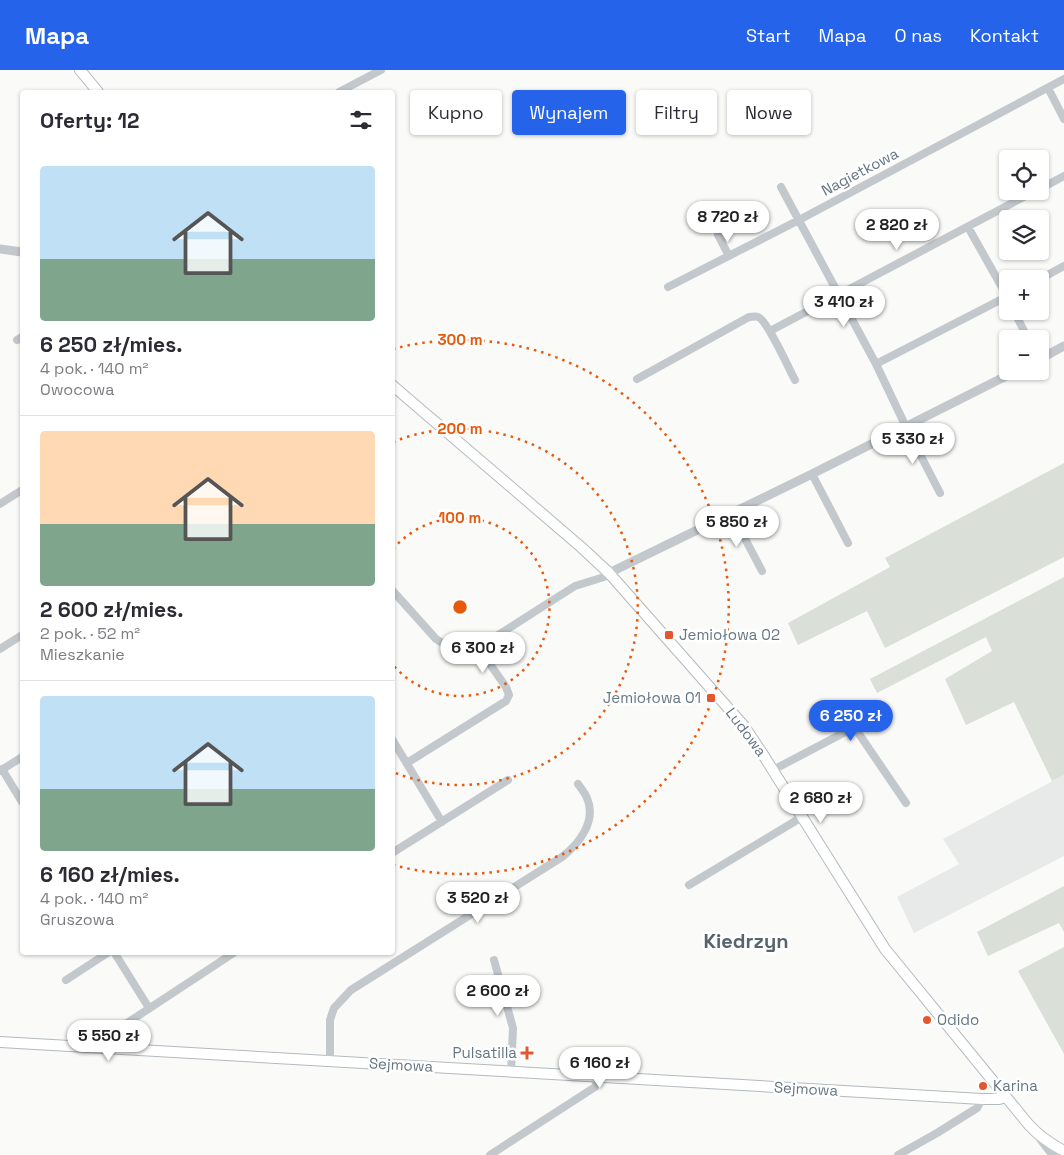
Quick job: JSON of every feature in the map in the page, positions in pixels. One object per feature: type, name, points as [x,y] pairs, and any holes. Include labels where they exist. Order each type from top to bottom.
[{"type":"main road","points":[[80,70],[96,90]]},
{"type":"main road","name":"Ludowa","points":[[395,388],[609,573],[744,726],[774,770],[885,949],[1037,1134],[1062,1152]]},
{"type":"main road","name":"Sejmowa","points":[[0,1042],[982,1099],[1006,1097]]},
{"type":"street","points":[[343,90],[381,70]]},
{"type":"street","name":"Nagietkowa","points":[[668,287],[799,220],[1064,79]]},
{"type":"street","points":[[1048,88],[1064,118]]},
{"type":"street","points":[[1049,184],[1064,176]]},
{"type":"street","points":[[781,186],[840,294],[940,493]]},
{"type":"street","points":[[770,331],[1018,200]]},
{"type":"street","points":[[968,227],[999,283]]},
{"type":"street","points":[[718,235],[729,256]]},
{"type":"street","points":[[0,249],[20,252]]},
{"type":"street","points":[[1049,274],[1064,266]]},
{"type":"street","points":[[876,364],[999,301]]},
{"type":"street","points":[[637,379],[750,317],[757,316],[763,320],[770,331],[795,380]]},
{"type":"street","points":[[1049,354],[1064,346]]},
{"type":"street","points":[[395,593],[443,644],[455,650],[470,653],[575,586],[604,577],[999,380]]},
{"type":"street","points":[[812,474],[848,543]]},
{"type":"street","points":[[0,504],[20,491]]},
{"type":"street","points":[[732,514],[762,571]]},
{"type":"street","points":[[0,649],[20,636]]},
{"type":"street","points":[[407,763],[508,698],[509,695],[506,687],[492,667],[482,647]]},
{"type":"street","points":[[774,770],[851,729],[857,731],[906,803]]},
{"type":"street","points":[[395,744],[442,822]]},
{"type":"street","points":[[20,757],[1,770],[20,799]]},
{"type":"street","points":[[395,851],[508,780]]},
{"type":"street","points":[[330,1061],[330,1020],[334,1008],[351,990],[571,851],[584,834],[589,814],[587,798],[578,784]]},
{"type":"street","points":[[688,885],[802,817]]},
{"type":"street","points":[[66,980],[104,955]]},
{"type":"street","points":[[116,955],[149,1008]]},
{"type":"street","points":[[96,1048],[98,1040],[231,955]]},
{"type":"street","points":[[494,960],[513,1028],[511,1072]]},
{"type":"street","points":[[490,1155],[595,1087],[600,1077]]},
{"type":"street","points":[[898,1155],[977,1108],[982,1099]]},
{"type":"street","points":[[1037,1134],[1053,1155]]},
{"type":"shaded area","points":[[1064,463],[1064,557],[885,648],[867,611],[798,645],[788,623],[890,567],[885,558]]},
{"type":"shaded area","points":[[1064,577],[1064,775],[1052,781],[1014,702],[966,725],[945,679],[992,651],[986,637],[877,693],[870,679]]},
{"type":"shaded area","points":[[1064,775],[1064,856],[914,933],[897,897],[959,864],[943,839]]},
{"type":"shaded area","points":[[1064,886],[1064,932],[1059,923],[988,956],[977,932]]},
{"type":"shaded area","points":[[1064,947],[1064,1054],[1018,971]]},
{"type":"place","name":"Jemiołowa 02","points":[[669,635]]},
{"type":"place","name":"Jemiołowa 01","points":[[711,698]]},
{"type":"place","name":"Odido","points":[[927,1020]]},
{"type":"place","name":"Pulsatilla","points":[[527,1053]]},
{"type":"place","name":"Karina","points":[[983,1086]]},
{"type":"district","name":"Kiedrzyn","points":[[746,941]]}]
